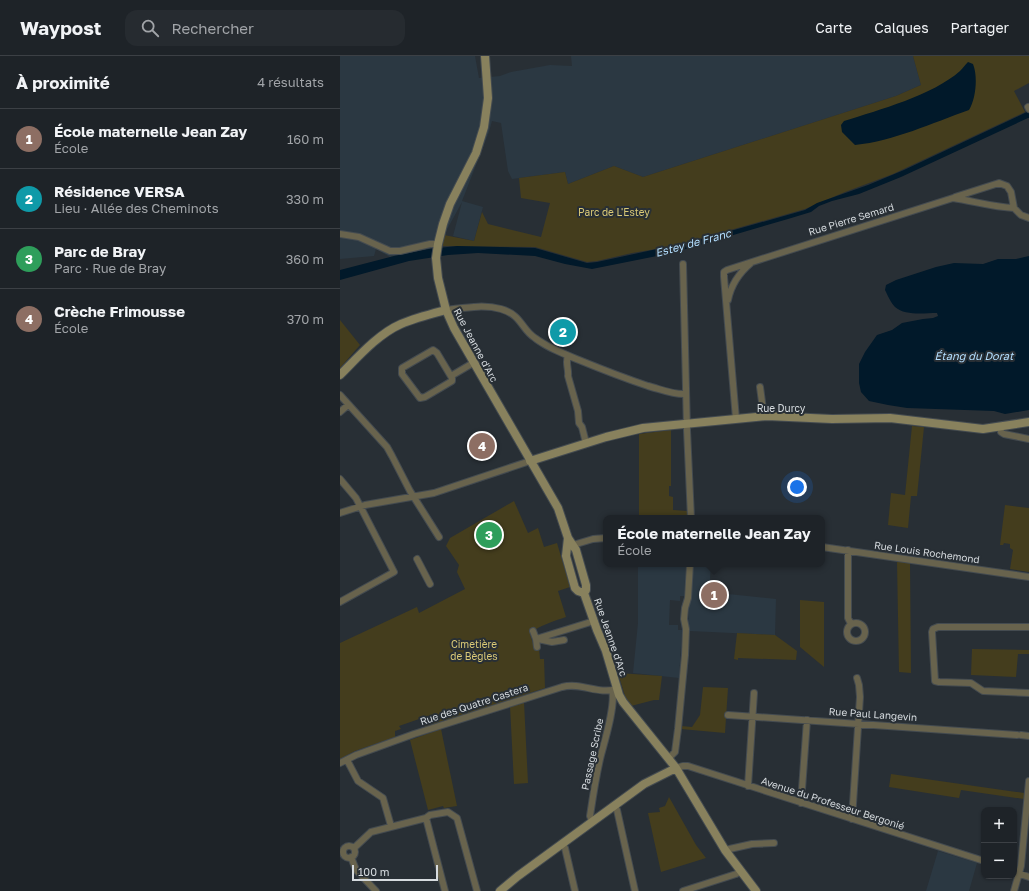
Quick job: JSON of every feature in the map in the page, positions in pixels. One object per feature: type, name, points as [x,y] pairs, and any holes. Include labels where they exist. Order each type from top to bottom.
[{"type":"street","name":"Rue Jeanne d'Arc","points":[[485,56],[488,98],[484,127],[476,153],[445,215],[437,246],[436,258],[438,278],[446,310],[473,363],[558,508],[586,585],[586,590],[584,593],[606,651],[615,690],[669,758],[725,850],[756,891]]},
{"type":"street","name":"Rue Pierre Semard","points":[[736,419],[724,272],[755,260],[999,183],[1007,186],[1011,192],[1014,208],[1021,215],[1029,218]]},
{"type":"street","name":"Rue Pierre Semard","points":[[953,198],[971,200],[998,207],[1014,208]]},
{"type":"street","points":[[340,234],[359,237],[390,251],[400,251],[430,244],[437,246]]},
{"type":"street","name":"Rue Pierre Semard","points":[[727,308],[732,287],[736,280],[742,271],[755,260]]},
{"type":"street","points":[[683,264],[691,515]]},
{"type":"street","points":[[340,376],[374,342],[398,326],[446,310],[479,306],[502,309],[520,320],[533,337],[568,356],[628,380],[665,391],[682,395],[686,394]]},
{"type":"street","points":[[433,350],[437,353],[451,376],[452,380],[450,383],[422,398],[418,396],[401,371],[402,368],[433,350]]},
{"type":"street","points":[[568,356],[566,360],[569,372],[568,376],[578,410],[579,423],[582,427],[586,443]]},
{"type":"street","points":[[340,382],[356,360]]},
{"type":"street","points":[[451,376],[473,363]]},
{"type":"street","points":[[760,387],[764,417]]},
{"type":"street","points":[[340,395],[387,447],[410,491],[439,537]]},
{"type":"street","points":[[340,412],[348,405]]},
{"type":"street","name":"Rue Durcy","points":[[530,460],[643,428],[736,419],[784,416],[832,419],[879,417],[976,428],[1029,422]]},
{"type":"street","points":[[1000,426],[1001,432],[1004,434],[1029,439]]},
{"type":"street","points":[[340,513],[360,506],[386,500],[434,494],[530,460]]},
{"type":"street","points":[[340,479],[350,490],[360,506],[394,572],[340,602]]},
{"type":"street","points":[[570,541],[603,538]]},
{"type":"street","name":"Rue Louis Rochemond","points":[[825,547],[1029,577]]},
{"type":"street","points":[[848,550],[848,618],[851,624]]},
{"type":"street","points":[[417,559],[430,584]]},
{"type":"street","points":[[669,758],[674,754],[676,749],[684,672],[686,629],[684,608],[688,598],[690,567]]},
{"type":"street","points":[[536,639],[594,621]]},
{"type":"street","points":[[1029,626],[938,627],[932,632],[936,681],[972,684],[983,691],[1029,693]]},
{"type":"street","points":[[533,631],[537,648]]},
{"type":"street","points":[[536,639],[552,642],[564,640]]},
{"type":"street","points":[[852,819],[860,697],[859,685],[856,678]]},
{"type":"street","name":"Rue des Quatre Castera","points":[[340,763],[356,755],[425,731],[562,687],[575,685],[605,691],[615,690]]},
{"type":"street","name":"Passage Scribe","points":[[592,821],[590,816],[615,690]]},
{"type":"street","points":[[748,786],[754,693]]},
{"type":"street","name":"Rue Paul Langevin","points":[[728,715],[1029,736]]},
{"type":"street","points":[[801,803],[807,720]]},
{"type":"street","points":[[347,760],[358,781],[383,798],[392,826]]},
{"type":"street","name":"Avenue du Professeur Bergonié","points":[[676,768],[688,766],[981,860]]},
{"type":"street","points":[[500,891],[562,843],[647,782],[676,768]]},
{"type":"street","points":[[1029,781],[1017,873],[1029,877]]},
{"type":"street","points":[[614,806],[617,810],[636,891]]},
{"type":"street","points":[[354,848],[371,832],[426,818],[430,815],[448,812],[457,818],[476,891]]},
{"type":"street","points":[[426,818],[445,891]]},
{"type":"street","points":[[562,843],[565,848],[575,891]]},
{"type":"street","points":[[725,850],[752,844],[774,843]]},
{"type":"street","points":[[351,857],[347,858],[344,855],[342,852],[342,846],[349,845],[354,848]]},
{"type":"street","points":[[351,857],[355,853],[354,848]]},
{"type":"street","points":[[351,857],[356,870],[376,891]]},
{"type":"street","points":[[683,891],[736,874],[740,871]]},
{"type":"street","points":[[1014,891],[1016,879]]},
{"type":"shaded area","points":[[340,56],[475,56],[479,78],[500,76],[511,72],[550,65],[572,66],[571,56],[913,56],[921,85],[896,96],[643,177],[614,166],[568,184],[565,172],[512,179],[508,171],[501,123],[492,121],[462,201],[483,207],[474,241],[453,236],[462,202],[444,235],[442,246],[390,257],[376,249],[374,256],[340,259]]},
{"type":"shaded area","points":[[638,567],[686,567],[684,596],[680,596],[680,601],[670,600],[669,625],[678,625],[678,630],[682,630],[679,678],[633,673],[638,623]]},
{"type":"shaded area","points":[[692,567],[711,567],[709,592],[776,599],[775,635],[690,631],[688,625]]},
{"type":"shaded area","points":[[938,851],[977,863],[969,891],[926,891]]},
{"type":"green space","name":"Parc de L'Estey","points":[[913,56],[1029,56],[1029,83],[1014,91],[1025,112],[893,174],[805,209],[674,246],[587,262],[535,247],[442,246],[444,235],[474,241],[482,212],[488,224],[541,237],[550,203],[521,198],[519,178],[565,172],[568,184],[614,166],[643,177],[896,96],[921,85]]},
{"type":"green space","points":[[340,320],[360,345],[340,368]]},
{"type":"green space","points":[[912,426],[924,427],[917,496],[911,496],[908,528],[888,525],[891,493],[905,495]]},
{"type":"green space","points":[[671,430],[671,486],[669,486],[669,496],[673,497],[673,510],[687,511],[687,515],[639,515],[639,434]]},
{"type":"green space","name":"Cimetière de Bègles","points":[[514,501],[528,533],[538,528],[544,547],[557,543],[570,587],[558,591],[566,617],[542,626],[530,634],[534,647],[539,648],[540,659],[544,659],[545,688],[425,727],[422,718],[399,726],[401,729],[395,731],[395,737],[355,751],[340,759],[340,643],[417,607],[419,613],[465,589],[457,572],[459,565],[446,546],[450,538]]},
{"type":"green space","points":[[1005,505],[1029,508],[1029,572],[1010,569],[1013,550],[1010,548],[1010,544],[1004,543],[1003,545],[1000,545]]},
{"type":"green space","points":[[897,561],[910,563],[911,673],[899,672]]},
{"type":"green space","points":[[800,600],[824,602],[824,667],[800,647]]},
{"type":"green space","points":[[737,633],[775,635],[797,651],[796,660],[734,659]]},
{"type":"green space","points":[[972,649],[1029,650],[1029,654],[1018,654],[1016,677],[971,675]]},
{"type":"green space","points":[[618,673],[662,676],[659,700],[631,706],[625,696]]},
{"type":"green space","points":[[703,687],[728,688],[725,733],[681,729],[681,726],[692,727],[700,715]]},
{"type":"green space","points":[[524,702],[528,783],[514,784],[510,706]]},
{"type":"green space","points":[[441,729],[457,806],[444,808],[443,806],[428,810],[410,740]]},
{"type":"green space","points":[[891,774],[1024,793],[1024,799],[961,790],[959,798],[889,787]]},
{"type":"green space","points":[[669,797],[696,845],[706,858],[661,872],[648,813],[660,812],[659,808],[665,806]]},
{"type":"water","points":[[968,62],[973,64],[976,81],[975,94],[969,110],[898,136],[870,143],[855,145],[842,132],[841,125],[844,121],[889,107],[921,94],[949,80]]},
{"type":"water","name":"Estey de Franc","points":[[1029,111],[1029,118],[901,177],[859,194],[832,201],[819,206],[811,212],[672,253],[592,269],[535,256],[478,253],[448,255],[409,261],[340,280],[340,270],[394,256],[429,249],[457,246],[535,248],[587,263],[674,247],[805,210],[817,203],[868,185],[904,170]]},
{"type":"water","name":"Étang du Dorat","points":[[1029,256],[1029,410],[1005,414],[994,411],[907,408],[869,401],[861,392],[859,383],[859,364],[865,352],[877,335],[892,330],[902,323],[938,316],[937,313],[909,313],[899,310],[892,304],[885,290],[886,285],[896,280],[936,267],[954,263],[983,264],[998,259],[1016,259]]},
{"type":"place","name":"Résidence VERSA","points":[[563,332]]},
{"type":"place","name":"Crèche Frimousse","points":[[482,446]]},
{"type":"place","name":"Parc de Bray","points":[[489,535]]},
{"type":"place","name":"École maternelle Jean Zay","points":[[714,595]]}]
